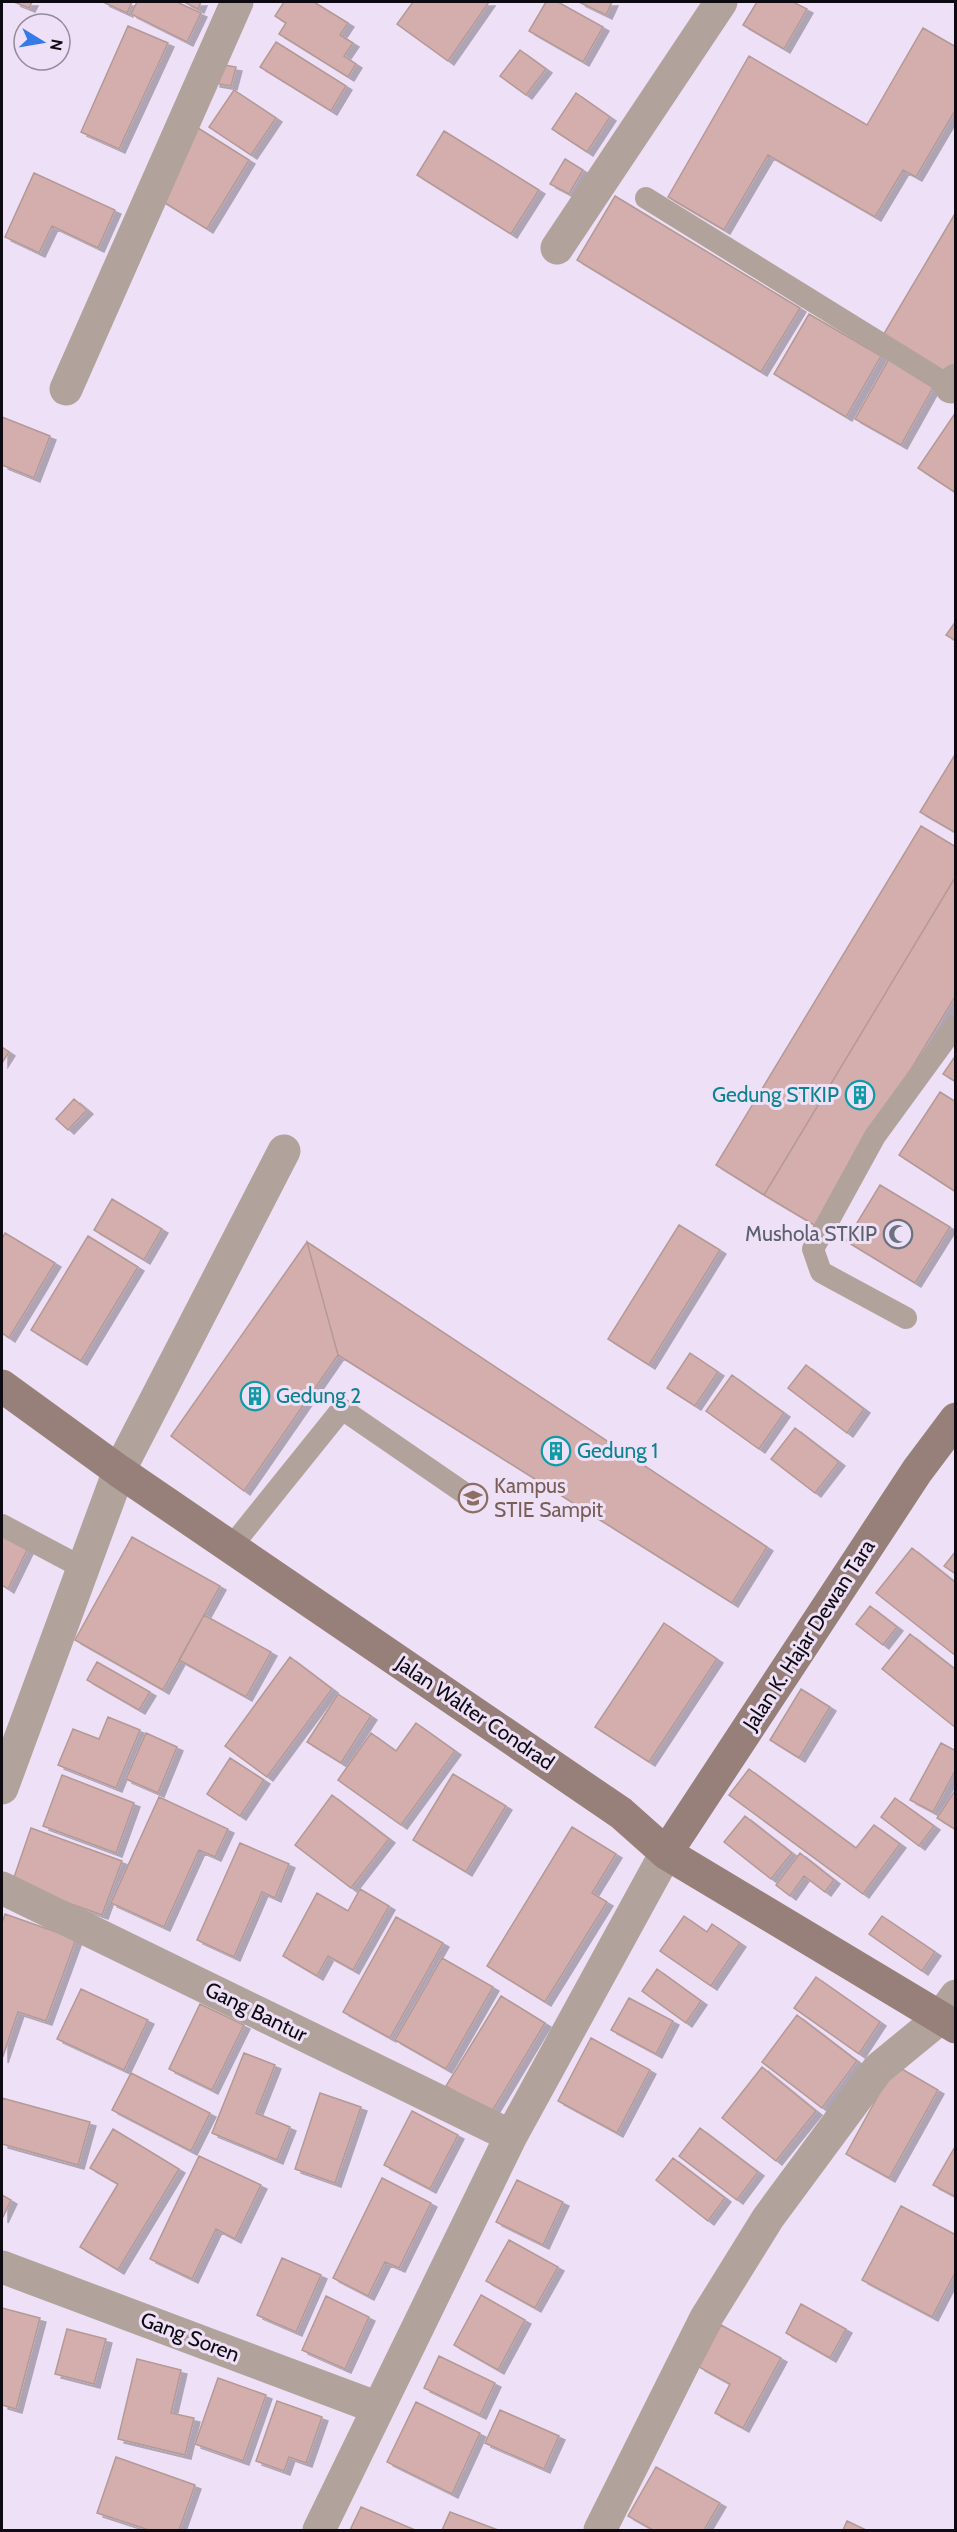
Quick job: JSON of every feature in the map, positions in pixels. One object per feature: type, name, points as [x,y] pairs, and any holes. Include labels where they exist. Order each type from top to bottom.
[{"type":"street","points":[[66,389],[237,2]]},
{"type":"street","points":[[557,248],[721,2]]},
{"type":"street","points":[[2,1788],[119,1471],[284,1151]]},
{"type":"street","name":"Jalan Walter Condrad","points":[[2,1386],[119,1471],[621,1813],[666,1853],[950,2014]]},
{"type":"street","name":"Jalan K. Hajar Dewan Tara","points":[[666,1853],[917,1471],[956,1419]]},
{"type":"street","points":[[319,2530],[511,2136],[666,1853]]},
{"type":"street","name":"Gang Bantur","points":[[2,1888],[511,2136]]},
{"type":"street","points":[[600,2530],[706,2318],[768,2218],[878,2069],[950,2014]]},
{"type":"street","name":"Gang Soren","points":[[2,2267],[378,2408]]},
{"type":"lane","points":[[646,198],[954,386]]},
{"type":"lane","points":[[906,1318],[821,1272],[813,1248],[875,1136],[956,1025]]},
{"type":"lane","points":[[231,1547],[342,1409],[473,1498]]},
{"type":"lane","points":[[2,1525],[83,1568]]},
{"type":"building","points":[[14,2],[32,2],[29,8]]},
{"type":"building","points":[[103,2],[132,2],[127,13]]},
{"type":"building","points":[[137,2],[177,2],[201,13],[187,42],[131,14]]},
{"type":"building","points":[[184,2],[201,2],[198,9]]},
{"type":"building","points":[[284,2],[314,2],[348,23],[340,35],[353,43],[344,56],[356,64],[348,77],[279,34],[286,23],[275,16]]},
{"type":"building","points":[[413,2],[489,2],[448,61],[397,24]]},
{"type":"building","points":[[546,2],[558,2],[603,27],[583,62],[529,31]]},
{"type":"building","points":[[579,2],[612,2],[606,15]]},
{"type":"building","points":[[757,2],[793,2],[807,9],[784,49],[743,25]]},
{"type":"building","points":[[128,26],[168,43],[119,149],[81,132]]},
{"type":"building","points":[[923,28],[956,47],[956,109],[916,177],[903,170],[875,217],[768,155],[724,230],[668,197],[749,56],[867,125]]},
{"type":"building","points":[[276,42],[346,86],[331,111],[260,67]]},
{"type":"building","points":[[520,50],[546,69],[526,95],[500,76]]},
{"type":"building","points":[[219,64],[236,67],[231,86],[214,83]]},
{"type":"building","points":[[234,90],[276,118],[251,155],[209,127]]},
{"type":"building","points":[[576,93],[610,117],[587,152],[552,129]]},
{"type":"building","points":[[198,128],[249,160],[207,229],[157,198]]},
{"type":"building","points":[[444,131],[539,190],[511,234],[417,175]]},
{"type":"building","points":[[565,159],[583,170],[569,194],[550,184]]},
{"type":"building","points":[[34,173],[115,210],[98,248],[52,226],[39,253],[5,237]]},
{"type":"building","points":[[615,196],[800,308],[761,372],[577,260]]},
{"type":"building","points":[[956,212],[956,373],[952,379],[882,337]]},
{"type":"building","points":[[809,314],[881,356],[846,417],[774,374]]},
{"type":"building","points":[[889,359],[935,384],[901,445],[855,419]]},
{"type":"building","points":[[956,412],[956,493],[918,468]]},
{"type":"building","points":[[2,417],[50,436],[34,478],[2,465]]},
{"type":"building","points":[[956,621],[956,641],[946,635]]},
{"type":"building","points":[[956,753],[956,833],[920,812]]},
{"type":"building","points":[[921,826],[956,847],[956,876],[764,1195],[716,1165]]},
{"type":"building","name":"Gedung STKIP","points":[[956,876],[956,995],[816,1226],[764,1195]]},
{"type":"building","points":[[2,1047],[9,1052],[2,1063]]},
{"type":"building","points":[[956,1055],[956,1082],[943,1074]]},
{"type":"building","points":[[940,1092],[956,1102],[956,1192],[899,1155]]},
{"type":"building","points":[[74,1099],[87,1110],[68,1130],[56,1119]]},
{"type":"building","name":"Mushola STKIP","points":[[880,1185],[950,1227],[915,1283],[846,1241]]},
{"type":"building","points":[[112,1199],[162,1229],[144,1260],[94,1230]]},
{"type":"building","points":[[679,1225],[720,1250],[649,1365],[608,1339]]},
{"type":"building","points":[[5,1233],[55,1263],[9,1338],[2,1333],[2,1239]]},
{"type":"building","points":[[88,1236],[138,1267],[81,1361],[31,1330]]},
{"type":"building","name":"Gedung 1","points":[[307,1242],[767,1547],[732,1603],[338,1355]]},
{"type":"building","name":"Gedung 2","points":[[307,1242],[338,1355],[244,1491],[171,1436]]},
{"type":"building","points":[[690,1353],[718,1372],[695,1406],[667,1388]]},
{"type":"building","points":[[806,1365],[864,1409],[847,1433],[788,1388]]},
{"type":"building","points":[[732,1375],[784,1413],[759,1449],[706,1411]]},
{"type":"building","points":[[795,1428],[839,1462],[815,1493],[771,1459]]},
{"type":"building","points":[[2,1534],[28,1548],[8,1589],[2,1585]]},
{"type":"building","points":[[132,1537],[220,1586],[163,1690],[75,1640]]},
{"type":"building","points":[[912,1548],[956,1583],[956,1656],[876,1593]]},
{"type":"building","points":[[956,1551],[956,1574],[944,1566]]},
{"type":"building","points":[[870,1606],[897,1627],[883,1645],[856,1624]]},
{"type":"building","points":[[204,1615],[271,1652],[246,1697],[179,1660]]},
{"type":"building","points":[[664,1623],[717,1659],[649,1762],[595,1727]]},
{"type":"building","points":[[910,1634],[956,1670],[956,1728],[882,1669]]},
{"type":"building","points":[[290,1657],[332,1689],[267,1777],[225,1746]]},
{"type":"building","points":[[97,1662],[150,1692],[139,1710],[87,1680]]},
{"type":"building","points":[[801,1689],[830,1707],[799,1758],[770,1740]]},
{"type":"building","points":[[338,1694],[371,1716],[341,1763],[307,1742]]},
{"type":"building","points":[[108,1717],[140,1730],[116,1788],[58,1765],[73,1729],[99,1739]]},
{"type":"building","points":[[416,1723],[455,1751],[401,1825],[338,1780],[371,1733],[396,1751]]},
{"type":"building","points":[[146,1733],[177,1747],[158,1793],[126,1779]]},
{"type":"building","points":[[941,1743],[956,1751],[956,1769],[933,1812],[910,1800]]},
{"type":"building","points":[[230,1758],[264,1780],[240,1816],[207,1794]]},
{"type":"building","points":[[749,1769],[856,1848],[874,1825],[900,1844],[863,1894],[729,1795]]},
{"type":"building","points":[[453,1774],[506,1806],[466,1872],[413,1840]]},
{"type":"building","points":[[62,1775],[134,1803],[116,1853],[43,1826]]},
{"type":"building","points":[[956,1789],[956,1830],[937,1818]]},
{"type":"building","points":[[332,1795],[389,1839],[351,1888],[295,1845]]},
{"type":"building","points":[[159,1797],[228,1829],[215,1857],[199,1850],[164,1927],[111,1903]]},
{"type":"building","points":[[895,1798],[934,1826],[919,1846],[881,1817]]},
{"type":"building","points":[[745,1816],[792,1853],[771,1879],[724,1842]]},
{"type":"building","points":[[572,1827],[616,1854],[592,1893],[607,1902],[545,2002],[487,1966]]},
{"type":"building","points":[[31,1828],[122,1861],[102,1915],[12,1883]]},
{"type":"building","points":[[240,1843],[289,1864],[275,1898],[262,1892],[234,1957],[197,1940]]},
{"type":"building","points":[[800,1853],[834,1880],[825,1892],[804,1876],[790,1896],[776,1885]]},
{"type":"building","points":[[360,1889],[389,1906],[353,1970],[328,1956],[317,1976],[283,1956],[317,1893],[348,1911]]},
{"type":"building","points":[[5,1914],[76,1939],[46,2021],[18,2012],[2,2059],[2,1923]]},
{"type":"building","points":[[684,1916],[707,1932],[712,1924],[740,1943],[711,1986],[660,1951]]},
{"type":"building","points":[[882,1916],[935,1952],[922,1971],[869,1934]]},
{"type":"building","points":[[396,1917],[443,1943],[390,2038],[343,2012]]},
{"type":"building","points":[[442,1958],[493,1987],[446,2069],[395,2040]]},
{"type":"building","points":[[657,1969],[701,2001],[686,2023],[642,1991]]},
{"type":"building","points":[[816,1977],[880,2022],[859,2054],[794,2008]]},
{"type":"building","points":[[81,1989],[148,2020],[124,2070],[57,2039]]},
{"type":"building","points":[[501,1996],[545,2023],[491,2113],[446,2086]]},
{"type":"building","points":[[629,1998],[673,2021],[656,2054],[611,2030]]},
{"type":"building","points":[[200,2004],[244,2025],[212,2090],[169,2069]]},
{"type":"building","points":[[797,2015],[857,2061],[822,2108],[762,2062]]},
{"type":"building","points":[[591,2038],[650,2070],[617,2133],[558,2101]]},
{"type":"building","points":[[244,2053],[275,2065],[256,2113],[290,2127],[277,2160],[212,2133]]},
{"type":"building","points":[[895,2065],[938,2090],[889,2178],[846,2154]]},
{"type":"building","points":[[762,2067],[816,2111],[776,2161],[722,2118]]},
{"type":"building","points":[[131,2073],[210,2113],[191,2151],[112,2110]]},
{"type":"building","points":[[320,2093],[361,2107],[335,2183],[295,2169]]},
{"type":"building","points":[[2,2098],[90,2122],[78,2165],[2,2144]]},
{"type":"building","points":[[412,2111],[458,2135],[430,2189],[384,2165]]},
{"type":"building","points":[[700,2128],[758,2172],[737,2200],[679,2156]]},
{"type":"building","points":[[113,2129],[179,2169],[118,2270],[80,2247],[118,2184],[90,2168]]},
{"type":"building","points":[[956,2145],[956,2197],[933,2185]]},
{"type":"building","points":[[199,2156],[261,2185],[235,2239],[216,2229],[192,2279],[150,2259]]},
{"type":"building","points":[[673,2158],[725,2198],[708,2221],[656,2180]]},
{"type":"building","points":[[382,2178],[431,2203],[399,2268],[385,2262],[368,2296],[333,2278]]},
{"type":"building","points":[[517,2180],[563,2202],[543,2245],[496,2222]]},
{"type":"building","points":[[2,2195],[11,2200],[2,2219]]},
{"type":"building","points":[[901,2206],[956,2235],[956,2271],[932,2317],[862,2280]]},
{"type":"building","points":[[509,2240],[558,2267],[535,2308],[486,2281]]},
{"type":"building","points":[[282,2258],[321,2275],[296,2332],[257,2315]]},
{"type":"building","points":[[481,2295],[525,2320],[498,2370],[454,2345]]},
{"type":"building","points":[[326,2296],[369,2317],[345,2369],[302,2350]]},
{"type":"building","points":[[801,2304],[846,2329],[830,2358],[786,2333]]},
{"type":"building","points":[[2,2308],[40,2318],[16,2409],[2,2405]]},
{"type":"building","points":[[721,2325],[781,2358],[743,2428],[715,2413],[730,2384],[699,2367]]},
{"type":"building","points":[[67,2329],[106,2339],[94,2384],[55,2374]]},
{"type":"building","points":[[439,2356],[495,2383],[480,2415],[424,2388]]},
{"type":"building","points":[[137,2359],[181,2370],[171,2413],[194,2418],[185,2455],[118,2439]]},
{"type":"building","points":[[218,2378],[266,2395],[243,2461],[195,2444]]},
{"type":"building","points":[[277,2401],[322,2417],[306,2463],[289,2457],[284,2471],[256,2461]]},
{"type":"building","points":[[416,2402],[480,2433],[452,2494],[387,2462]]},
{"type":"building","points":[[500,2410],[559,2436],[544,2469],[485,2443]]},
{"type":"building","points":[[116,2457],[195,2485],[179,2530],[149,2530],[97,2513]]},
{"type":"building","points":[[656,2467],[720,2503],[704,2530],[653,2530],[628,2516]]},
{"type":"building","points":[[361,2507],[415,2530],[350,2530]]},
{"type":"building","points":[[450,2512],[498,2530],[442,2530]]},
{"type":"building","points":[[847,2521],[866,2530],[843,2530]]},
{"type":"place","name":"Gedung STKIP","points":[[860,1095]]},
{"type":"place","name":"Mushola STKIP","points":[[898,1234]]},
{"type":"place","name":"Gedung 2","points":[[255,1396]]},
{"type":"place","name":"Gedung 1","points":[[556,1451]]},
{"type":"place","name":"Kampus STIE Sampit","points":[[473,1498]]}]
